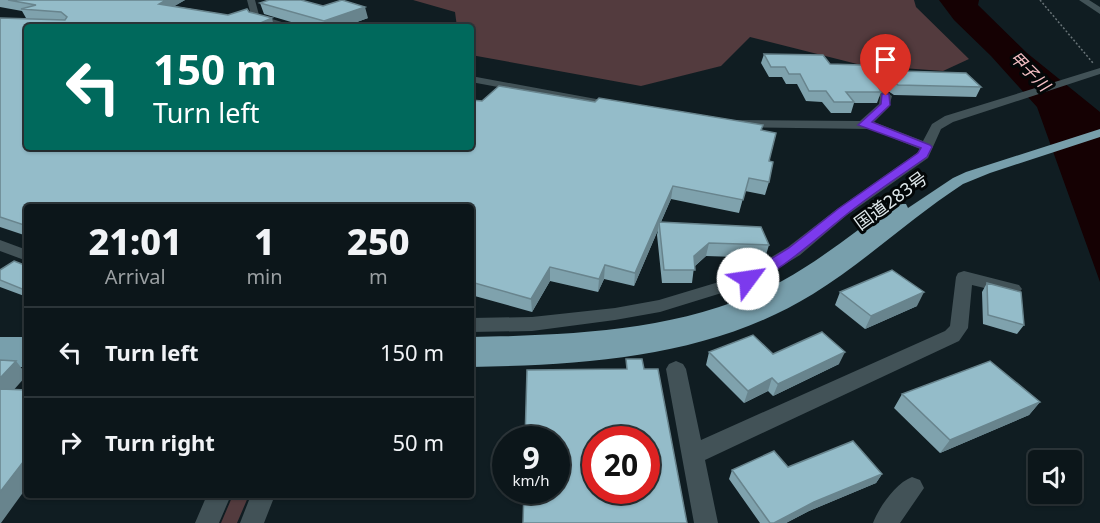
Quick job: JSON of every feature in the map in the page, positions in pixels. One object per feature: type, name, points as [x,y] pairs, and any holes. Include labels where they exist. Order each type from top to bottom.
[{"type":"highway","name":"国道283号","points":[[474,359],[593,355],[634,349],[669,342],[753,317],[792,299],[824,279],[934,196],[960,180],[1011,156],[1100,124]]},
{"type":"highway","name":"国道283号","points":[[474,345],[576,343],[667,328],[734,309],[772,293],[802,276],[941,178],[972,164],[1100,133]]},
{"type":"highway","points":[[0,345],[24,345]]},
{"type":"highway","points":[[0,359],[24,359]]},
{"type":"street","points":[[251,0],[255,17],[282,24]]},
{"type":"street","points":[[1083,0],[1100,11]]},
{"type":"street","points":[[474,325],[532,324],[615,314],[660,306],[748,279],[794,251],[842,212],[923,155],[936,127],[949,119],[991,107],[1096,67]]},
{"type":"street","points":[[474,80],[632,109]]},
{"type":"street","points":[[474,87],[500,84]]},
{"type":"street","points":[[863,125],[885,105],[886,96],[877,87]]},
{"type":"street","points":[[727,122],[872,125],[927,147]]},
{"type":"street","points":[[0,245],[24,255]]},
{"type":"street","points":[[692,455],[952,336],[959,328],[964,277],[1013,290]]},
{"type":"street","points":[[676,369],[706,523]]},
{"type":"street","points":[[885,523],[912,488]]},
{"type":"street","points":[[207,523],[218,498]]},
{"type":"street","points":[[252,523],[262,498]]},
{"type":"path","points":[[1040,0],[1096,67]]},
{"type":"shaded area","points":[[413,0],[914,0],[916,7],[969,59],[943,71],[861,65],[750,37],[721,66],[641,86],[474,56],[474,24],[457,24],[455,12]]},
{"type":"shaded area","points":[[232,498],[248,498],[237,523],[221,523]]},
{"type":"water","name":"甲子川","points":[[939,0],[979,0],[978,5],[1027,53],[1100,112],[1100,282],[1037,107],[991,56],[954,20]]},
{"type":"building","points":[[8,0],[166,0],[159,4],[228,15],[247,9],[249,12],[272,18],[258,24],[24,24],[24,150],[474,150],[474,100],[482,101],[499,86],[595,102],[599,98],[763,125],[761,130],[776,133],[769,161],[773,162],[769,182],[749,178],[743,200],[673,186],[635,273],[605,265],[599,279],[550,267],[531,299],[474,283],[474,204],[24,204],[24,225],[0,217],[0,18],[65,20],[67,17],[61,12],[21,9],[36,5]]},
{"type":"building","points":[[269,0],[301,0],[323,6],[342,0],[365,7],[324,21],[260,3]]},
{"type":"building","points":[[764,54],[823,55],[830,64],[861,65],[866,70],[966,73],[981,87],[898,85],[879,73],[873,78],[881,92],[846,92],[854,102],[834,102],[826,91],[809,91],[800,74],[789,74],[785,67],[771,67]]},
{"type":"building","points":[[659,222],[761,227],[769,245],[709,243],[694,256],[695,270],[664,270]]},
{"type":"building","points":[[14,261],[24,265],[24,290],[0,280],[0,270]]},
{"type":"building","points":[[892,270],[924,292],[871,316],[840,292]]},
{"type":"building","points":[[987,283],[1021,292],[1024,325],[988,315]]},
{"type":"building","points":[[822,332],[845,352],[778,384],[772,378],[748,391],[709,352],[753,335],[773,354]]},
{"type":"building","points":[[626,359],[642,359],[644,369],[658,369],[687,523],[523,523],[524,504],[570,504],[570,426],[525,426],[527,370],[627,369]]},
{"type":"building","points":[[0,360],[16,361],[0,378]]},
{"type":"building","points":[[990,361],[1040,402],[950,440],[902,394]]},
{"type":"building","points":[[0,389],[24,390],[24,461],[0,492]]},
{"type":"building","points":[[853,441],[882,474],[814,502],[774,523],[770,523],[732,470],[774,451],[788,467]]},
{"type":"route","points":[[748,279],[794,251],[842,212],[923,155],[927,147],[872,125],[863,125],[885,105],[886,96]]}]
